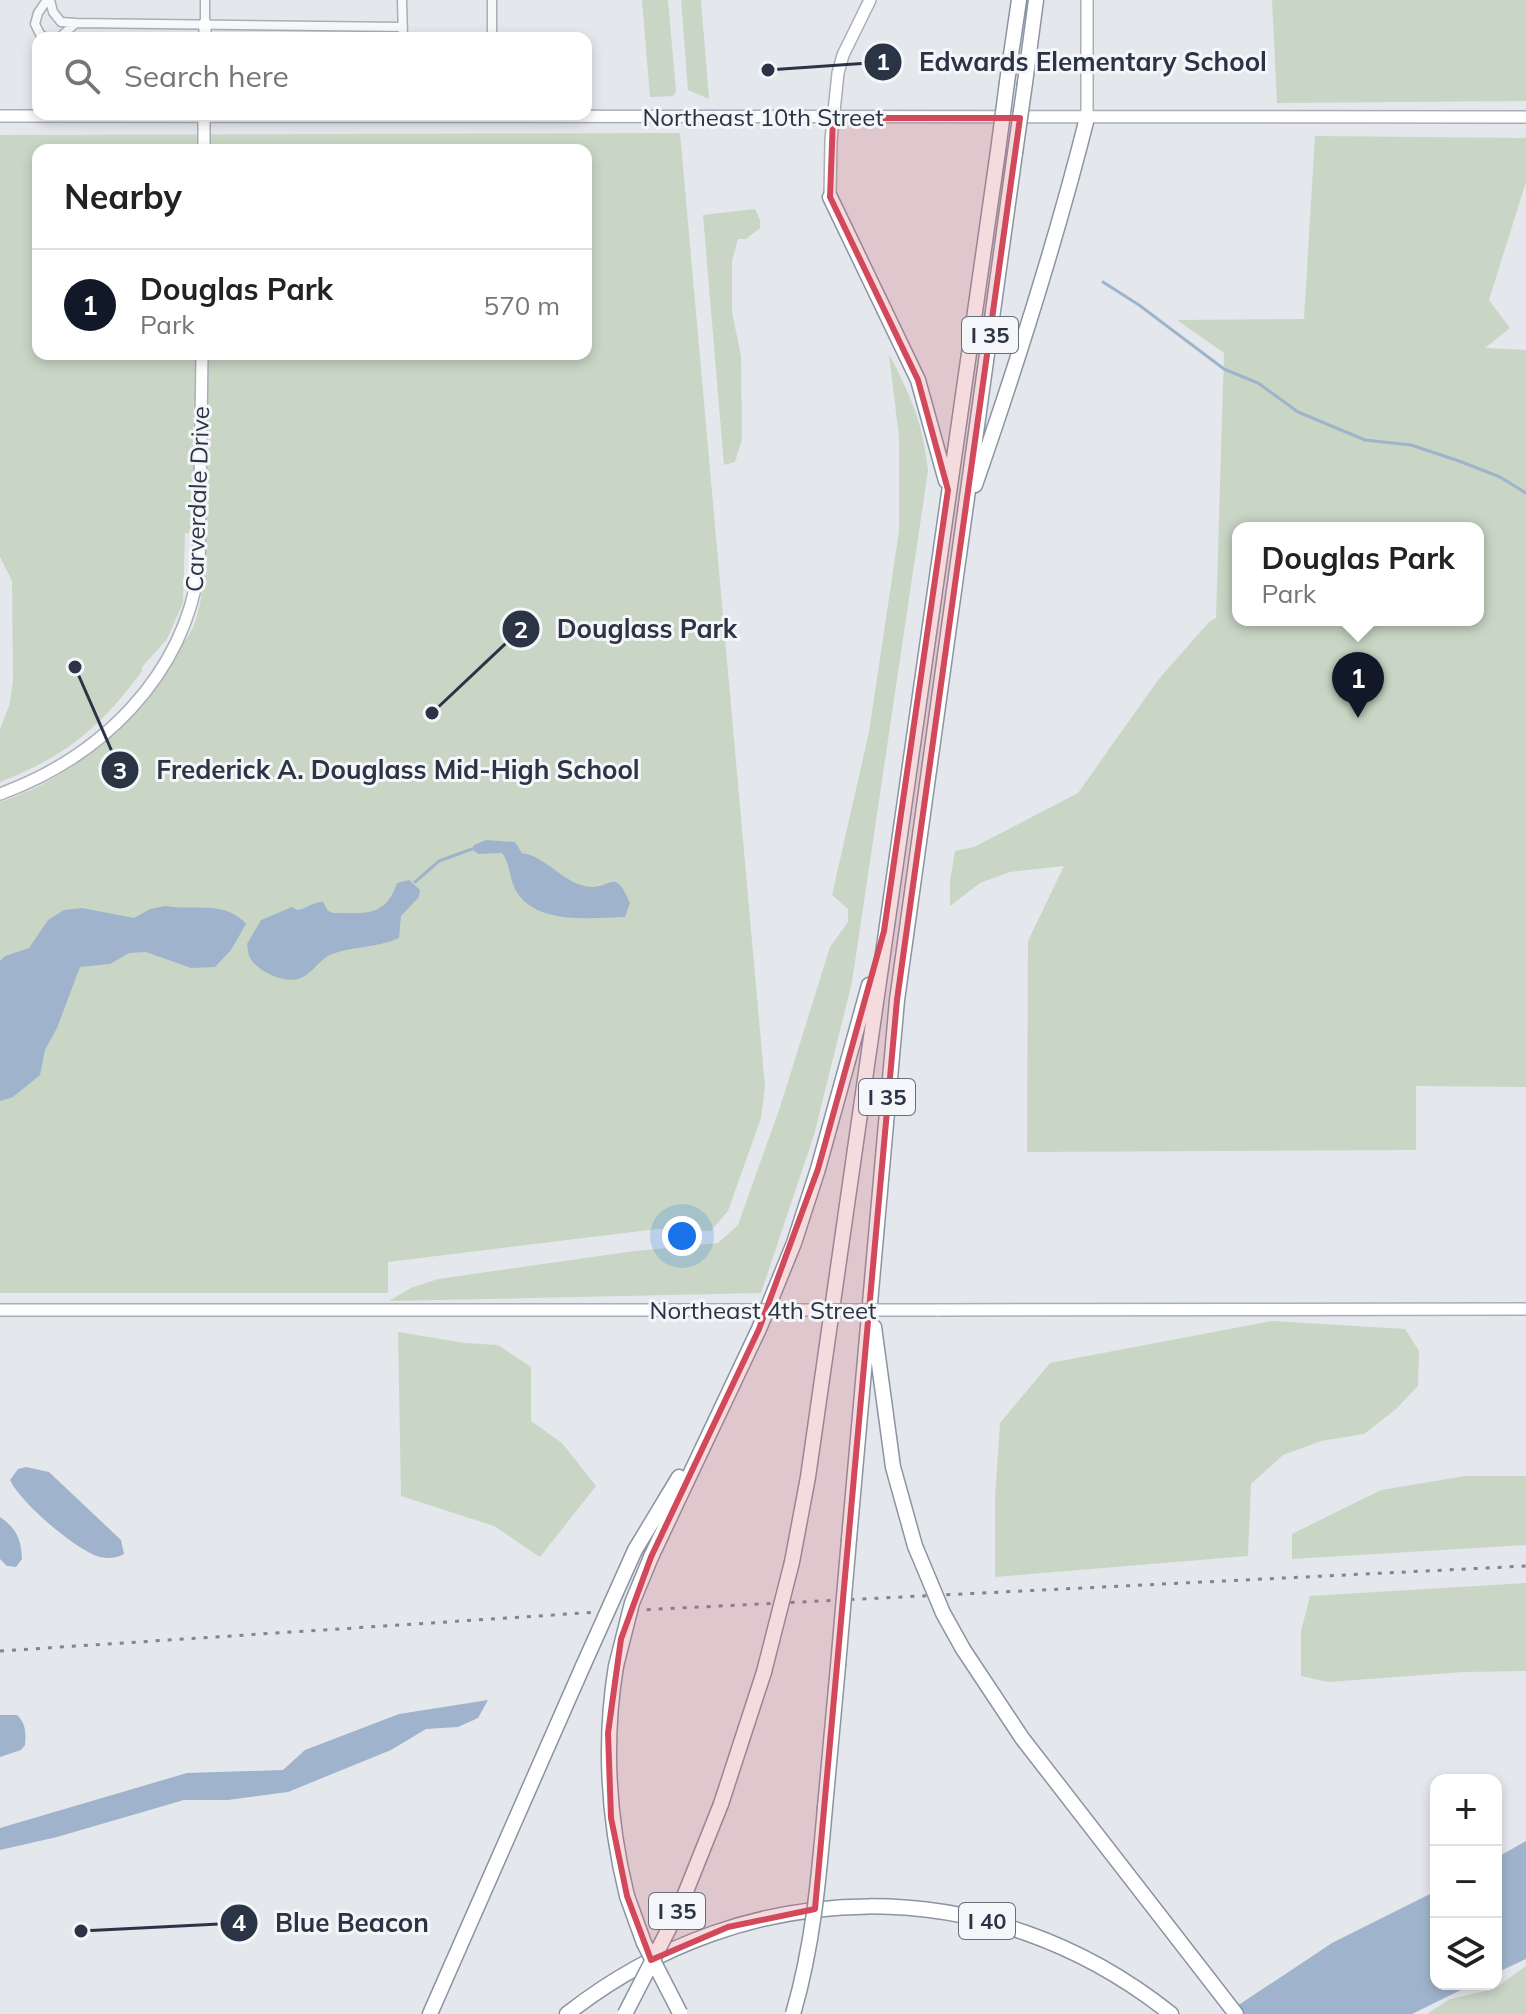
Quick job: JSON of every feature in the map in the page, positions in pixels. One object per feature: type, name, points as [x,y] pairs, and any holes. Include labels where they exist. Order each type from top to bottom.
[{"type":"highway","name":"I 35","points":[[625,2014],[679,1909],[721,1804],[764,1672],[792,1562],[808,1477],[1019,0]]},
{"type":"highway","name":"I 35","points":[[793,2014],[812,1934],[901,972],[1036,0]]},
{"type":"highway","points":[[964,517],[1000,415],[1069,188],[1087,118]]},
{"type":"highway","points":[[830,197],[918,380],[948,490]]},
{"type":"highway","points":[[680,2013],[644,1943],[627,1896],[611,1818],[607,1777],[608,1733],[616,1666],[632,1603],[651,1557],[759,1329],[794,1243],[835,1111],[884,931]]},
{"type":"highway","points":[[870,1294],[893,1467],[915,1546],[943,1613],[1022,1738],[1236,2014]]},
{"type":"highway","points":[[430,2014],[635,1550],[719,1411]]},
{"type":"highway","name":"I 40","points":[[567,2014],[622,1975],[700,1937],[762,1918],[833,1907],[887,1905],[973,1917],[1050,1941],[1130,1983],[1171,2014]]},
{"type":"street","points":[[49,0],[61,22],[403,27]]},
{"type":"street","points":[[40,32],[35,24],[38,13],[49,0]]},
{"type":"street","points":[[205,0],[205,32]]},
{"type":"street","points":[[402,0],[403,32]]},
{"type":"street","points":[[492,0],[492,32]]},
{"type":"street","points":[[830,197],[833,118],[843,55],[870,0]]},
{"type":"street","points":[[1087,0],[1087,118]]},
{"type":"street","points":[[66,32],[76,23]]},
{"type":"street","name":"Northeast 10th Street","points":[[0,116],[32,116]]},
{"type":"street","name":"Northeast 10th Street","points":[[592,116],[1526,117]]},
{"type":"street","points":[[204,120],[204,144]]},
{"type":"street","name":"Carverdale Drive","points":[[0,794],[51,773],[96,742],[149,686],[174,649],[194,600],[199,568],[202,360]]},
{"type":"street","name":"Northeast 4th Street","points":[[0,1310],[1526,1309]]},
{"type":"highlighted area","points":[[833,118],[1020,118],[897,1000],[815,1909],[728,1927],[651,1960],[627,1896],[611,1818],[608,1733],[621,1639],[651,1557],[759,1329],[818,1169],[884,931],[948,490],[918,380],[830,197]]},
{"type":"green space","points":[[642,0],[668,0],[676,91],[673,96],[650,97]]},
{"type":"green space","points":[[681,0],[701,0],[709,99],[688,90]]},
{"type":"green space","points":[[1272,0],[1526,0],[1526,101],[1277,103]]},
{"type":"green space","points":[[680,133],[765,1087],[761,1118],[728,1211],[711,1231],[657,1229],[388,1262],[388,1293],[0,1293],[0,802],[28,791],[76,764],[137,708],[194,625],[202,591],[205,534],[185,533],[183,603],[167,639],[142,667],[127,691],[96,724],[63,751],[0,782],[0,729],[10,703],[13,680],[12,581],[0,557],[0,135]]},
{"type":"green space","points":[[1315,136],[1526,138],[1526,182],[1489,300],[1510,328],[1485,348],[1526,350],[1526,1087],[1416,1086],[1416,1150],[1027,1152],[1028,941],[1064,866],[1010,872],[980,883],[950,906],[955,851],[974,847],[1078,793],[1158,680],[1216,618],[1224,353],[1177,320],[1304,319]]},
{"type":"green space","points":[[755,209],[760,228],[746,239],[738,239],[732,261],[732,312],[741,356],[742,439],[735,462],[724,465],[703,215]]},
{"type":"green space","points":[[889,354],[915,410],[928,471],[852,982],[814,1135],[761,1293],[389,1301],[411,1288],[438,1279],[635,1251],[718,1243],[738,1225],[781,1104],[830,947],[848,922],[848,909],[832,895],[869,732],[899,531],[899,437]]},
{"type":"green space","points":[[1272,1321],[1405,1329],[1419,1351],[1418,1386],[1396,1409],[1364,1434],[1321,1441],[1283,1455],[1251,1484],[1248,1556],[995,1577],[995,1498],[1000,1423],[1050,1363]]},
{"type":"green space","points":[[398,1332],[498,1345],[531,1367],[531,1421],[562,1443],[596,1486],[540,1557],[494,1526],[401,1496]]},
{"type":"green space","points":[[1465,1476],[1526,1476],[1526,1545],[1292,1559],[1292,1534],[1381,1490]]},
{"type":"green space","points":[[1526,1583],[1526,1671],[1464,1672],[1328,1682],[1301,1676],[1301,1631],[1310,1596]]},
{"type":"green space","points":[[1526,1966],[1526,2014],[1427,2014],[1450,1999],[1502,1990],[1502,1983]]},
{"type":"water","points":[[486,840],[515,842],[522,853],[539,859],[585,886],[615,882],[630,903],[625,917],[564,917],[535,909],[515,889],[502,853],[478,854],[472,849]]},
{"type":"water","points":[[409,880],[420,890],[419,897],[401,916],[399,938],[332,954],[303,977],[289,980],[265,972],[249,956],[247,944],[261,920],[292,907],[297,910],[319,902],[323,902],[333,913],[372,911],[386,902],[397,883]]},
{"type":"water","points":[[165,906],[219,909],[246,924],[231,950],[215,967],[191,968],[146,952],[129,953],[110,964],[80,967],[57,1028],[45,1050],[40,1075],[13,1097],[0,1101],[0,961],[5,956],[29,948],[48,920],[64,910],[82,908],[134,918],[150,909]]},
{"type":"water","points":[[26,1467],[49,1472],[121,1540],[124,1554],[109,1558],[94,1555],[47,1522],[24,1500],[10,1480],[18,1469]]},
{"type":"water","points":[[0,1517],[14,1530],[19,1540],[22,1559],[16,1567],[7,1566],[0,1559]]},
{"type":"water","points":[[488,1700],[478,1718],[458,1727],[426,1729],[391,1750],[288,1792],[228,1800],[184,1800],[57,1837],[0,1850],[0,1828],[187,1773],[283,1770],[305,1750],[399,1714]]},
{"type":"water","points":[[0,1715],[17,1715],[20,1718],[24,1725],[25,1745],[21,1750],[0,1757]]},
{"type":"water","points":[[1526,1841],[1526,1959],[1502,1970],[1502,1918],[1502,1855]]},
{"type":"water","points":[[1430,1894],[1430,1990],[1461,1990],[1412,2014],[1225,2014],[1332,1943]]},
{"type":"waterway","points":[[1103,282],[1224,369],[1258,383],[1298,412],[1365,440],[1411,445],[1459,461],[1500,477],[1526,493]]},
{"type":"waterway","points":[[415,882],[439,861],[472,849]]},
{"type":"railway","points":[[0,1651],[599,1612],[1526,1566]]},
{"type":"place","name":"Edwards Elementary School","points":[[768,70]]},
{"type":"place","name":"Frederick A. Douglass Mid-High School","points":[[75,667]]},
{"type":"place","name":"Douglass Park","points":[[432,713]]},
{"type":"place","name":"Douglas Park","points":[[1358,718]]},
{"type":"place","name":"Blue Beacon","points":[[81,1931]]}]
